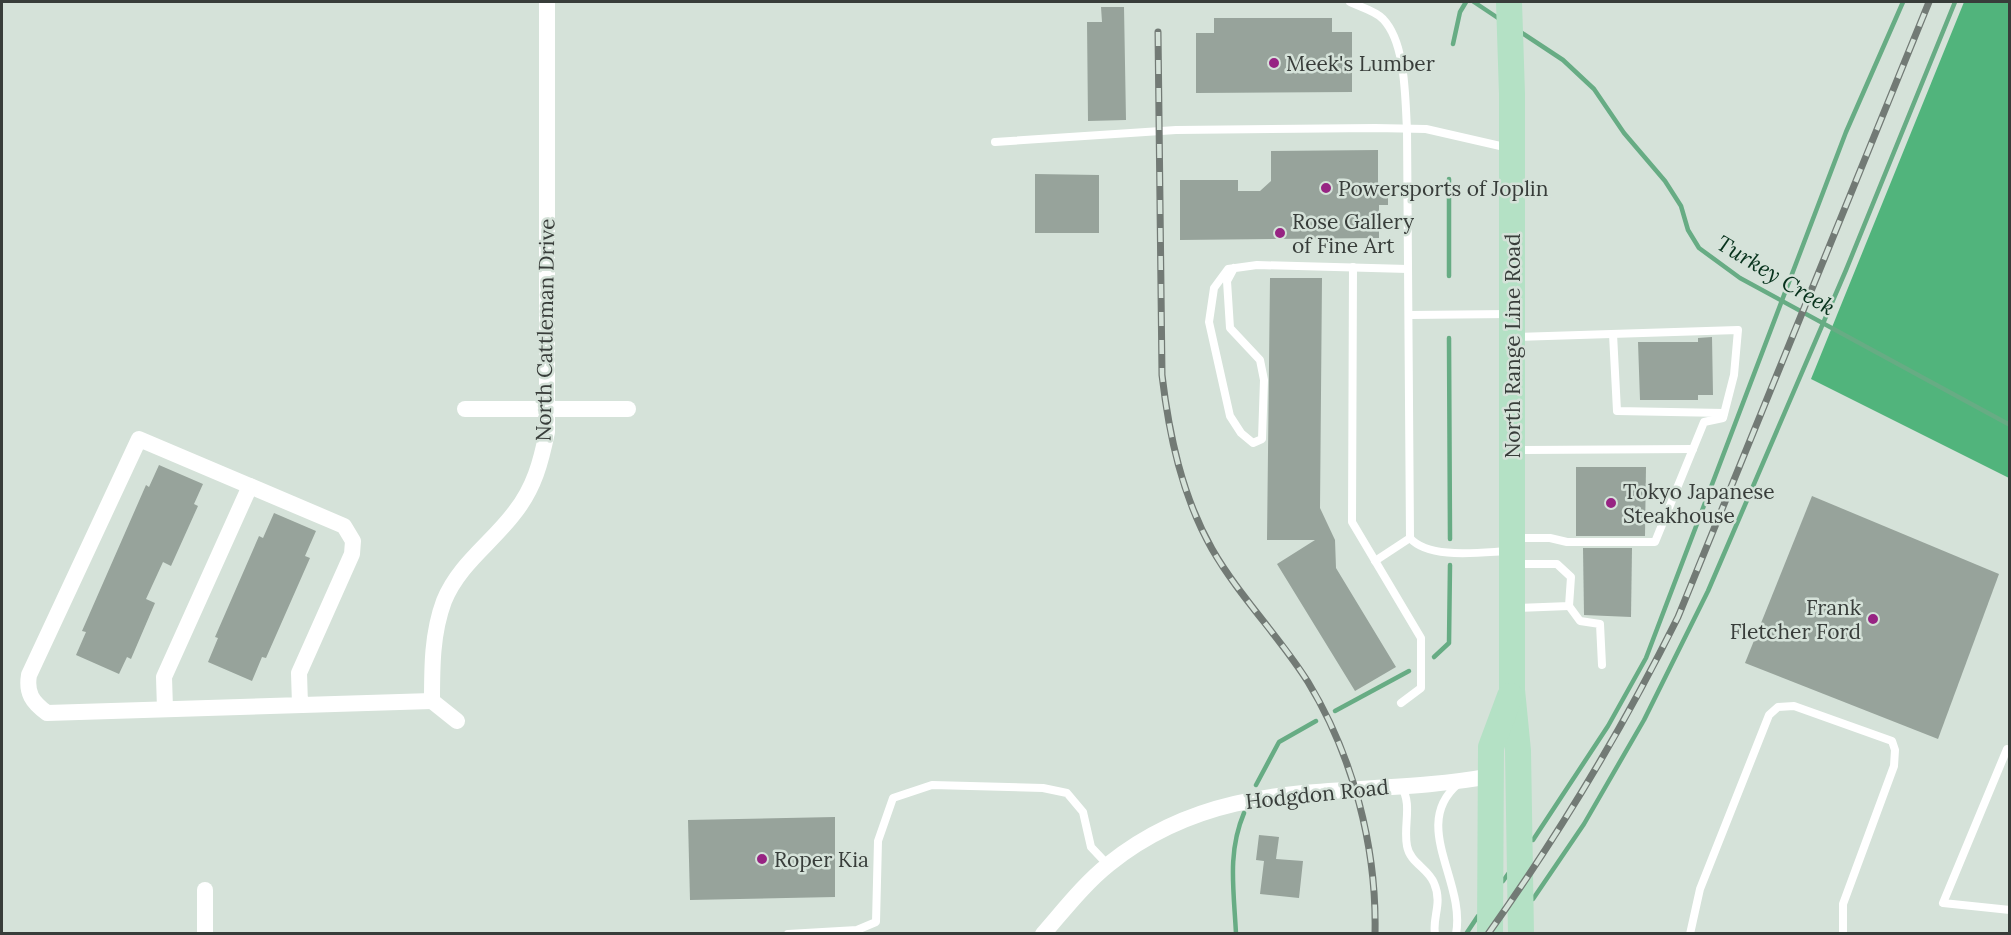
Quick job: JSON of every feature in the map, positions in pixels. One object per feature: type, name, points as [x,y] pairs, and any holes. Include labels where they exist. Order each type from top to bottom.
[{"type":"main road","name":"North Range Line Road","points":[[1509,2],[1512,94],[1512,690],[1518,751],[1521,933]]},
{"type":"main road","name":"North Range Line Road","points":[[1490,933],[1491,747],[1512,690]]},
{"type":"street","name":"North Cattleman Drive","points":[[432,701],[436,627],[445,600],[459,574],[514,514],[530,489],[540,464],[547,432],[547,2]]},
{"type":"street","points":[[465,410],[628,409]]},
{"type":"street","points":[[300,705],[299,673],[352,554],[353,541],[344,526],[139,439],[29,675],[28,694],[47,713],[432,701],[457,721]]},
{"type":"street","points":[[165,709],[164,676],[250,486]]},
{"type":"street","name":"Hodgdon Road","points":[[1044,933],[1074,898],[1108,865],[1165,828],[1223,805],[1283,794],[1461,782],[1491,776]]},
{"type":"street","points":[[205,890],[205,933]]},
{"type":"lane","points":[[1350,2],[1383,19],[1398,45],[1407,129],[1410,538],[1417,546],[1434,552],[1512,551],[1557,564],[1571,577],[1569,606],[1580,621],[1600,624],[1602,665]]},
{"type":"lane","points":[[995,141],[1176,130],[1426,129],[1512,149]]},
{"type":"lane","points":[[1234,268],[1227,281],[1230,328],[1260,360],[1264,380],[1262,439],[1253,443],[1241,433],[1230,416],[1209,322],[1214,288],[1228,269],[1234,268],[1257,265],[1408,269]]},
{"type":"lane","points":[[1353,267],[1352,522],[1421,638],[1421,688],[1401,702]]},
{"type":"lane","points":[[1408,315],[1614,334],[1738,330],[1734,375],[1723,418],[1704,422],[1655,542],[1567,542],[1550,538],[1512,551]]},
{"type":"lane","points":[[1614,334],[1617,411],[1724,412]]},
{"type":"lane","points":[[1512,450],[1693,449]]},
{"type":"lane","points":[[1375,561],[1410,538]]},
{"type":"lane","points":[[1512,608],[1569,606]]},
{"type":"lane","points":[[1690,933],[1700,889],[1769,715],[1778,707],[1794,706],[1892,741],[1895,750],[1894,766],[1843,904],[1844,933]]},
{"type":"lane","points":[[2009,748],[1943,903],[2010,910]]},
{"type":"lane","points":[[1456,933],[1458,921],[1456,896],[1440,848],[1437,828],[1440,806],[1448,793],[1461,782]]},
{"type":"lane","points":[[788,933],[857,932],[876,922],[878,841],[893,798],[933,785],[1043,788],[1067,793],[1083,812],[1091,847],[1108,865]]},
{"type":"lane","points":[[1401,786],[1409,811],[1407,846],[1413,860],[1434,881],[1438,899],[1435,933]]},
{"type":"green space","points":[[1964,2],[2009,2],[2009,478],[1811,379]]},
{"type":"building","points":[[1101,7],[1124,7],[1126,120],[1088,121],[1087,22],[1102,22]]},
{"type":"building","name":"Meek's Lumber","points":[[1214,18],[1332,18],[1332,32],[1352,32],[1352,92],[1196,93],[1196,33],[1214,33]]},
{"type":"building","name":"Powersports of Joplin","points":[[1378,150],[1378,185],[1388,185],[1388,205],[1379,205],[1379,238],[1180,240],[1180,180],[1238,180],[1238,191],[1260,191],[1271,181],[1271,151]]},
{"type":"building","points":[[1035,174],[1099,175],[1099,233],[1035,233]]},
{"type":"building","points":[[1270,278],[1322,278],[1320,508],[1335,540],[1336,568],[1396,667],[1355,691],[1277,564],[1315,540],[1267,540]]},
{"type":"building","points":[[1712,337],[1713,395],[1698,395],[1698,400],[1640,400],[1638,342],[1698,342],[1698,338]]},
{"type":"building","points":[[159,465],[203,484],[194,504],[198,506],[171,566],[163,562],[146,599],[155,603],[131,659],[127,657],[119,674],[76,655],[86,632],[82,631],[146,485],[149,487]]},
{"type":"building","name":"Tokyo Japanese Steakhouse","points":[[1576,467],[1646,467],[1645,536],[1576,536]]},
{"type":"building","name":"Frank Fletcher Ford","points":[[1812,496],[1999,574],[1938,739],[1745,663]]},
{"type":"building","points":[[274,513],[316,531],[305,556],[310,558],[266,658],[262,657],[252,681],[208,662],[218,638],[215,637],[259,536],[263,538]]},
{"type":"building","points":[[1583,548],[1632,548],[1631,617],[1584,615]]},
{"type":"building","name":"Roper Kia","points":[[835,817],[835,897],[690,900],[688,820]]},
{"type":"building","points":[[1259,835],[1279,837],[1276,859],[1303,861],[1299,898],[1260,894],[1264,861],[1256,860]]},
{"type":"waterway","points":[[1453,44],[1460,12],[1466,2]]},
{"type":"waterway","name":"Turkey Creek","points":[[1474,2],[1501,20]]},
{"type":"waterway","points":[[1533,840],[1608,726],[1646,658],[1846,132],[1903,2]]},
{"type":"waterway","points":[[1533,899],[1584,824],[1644,720],[1708,591],[1846,270],[1955,2]]},
{"type":"waterway","name":"Turkey Creek","points":[[1519,31],[1563,60],[1594,89],[1624,133],[1665,181],[1681,206],[1688,230],[1699,248],[1740,278],[2010,425]]},
{"type":"waterway","points":[[1449,179],[1449,276]]},
{"type":"waterway","points":[[1449,338],[1450,539]]},
{"type":"waterway","points":[[1434,657],[1449,643],[1450,565]]},
{"type":"waterway","points":[[1335,711],[1409,671]]},
{"type":"waterway","points":[[1256,785],[1279,742],[1316,721]]},
{"type":"waterway","points":[[1236,934],[1233,858],[1244,813]]},
{"type":"waterway","points":[[1503,881],[1508,874]]},
{"type":"waterway","points":[[1466,934],[1478,916]]},
{"type":"railway","points":[[1488,934],[1565,819],[1613,739],[1678,617],[1929,2]]},
{"type":"railway","points":[[1158,32],[1162,375],[1178,465],[1193,508],[1212,549],[1234,583],[1285,648],[1308,682],[1338,740],[1350,771],[1367,836],[1375,901],[1375,934]]},
{"type":"place","name":"Meek's Lumber","points":[[1274,63]]},
{"type":"place","name":"Powersports of Joplin","points":[[1326,188]]},
{"type":"place","name":"Rose Gallery of Fine Art","points":[[1280,233]]},
{"type":"place","name":"Tokyo Japanese Steakhouse","points":[[1611,503]]},
{"type":"place","name":"Frank Fletcher Ford","points":[[1873,619]]},
{"type":"place","name":"Roper Kia","points":[[762,859]]}]
